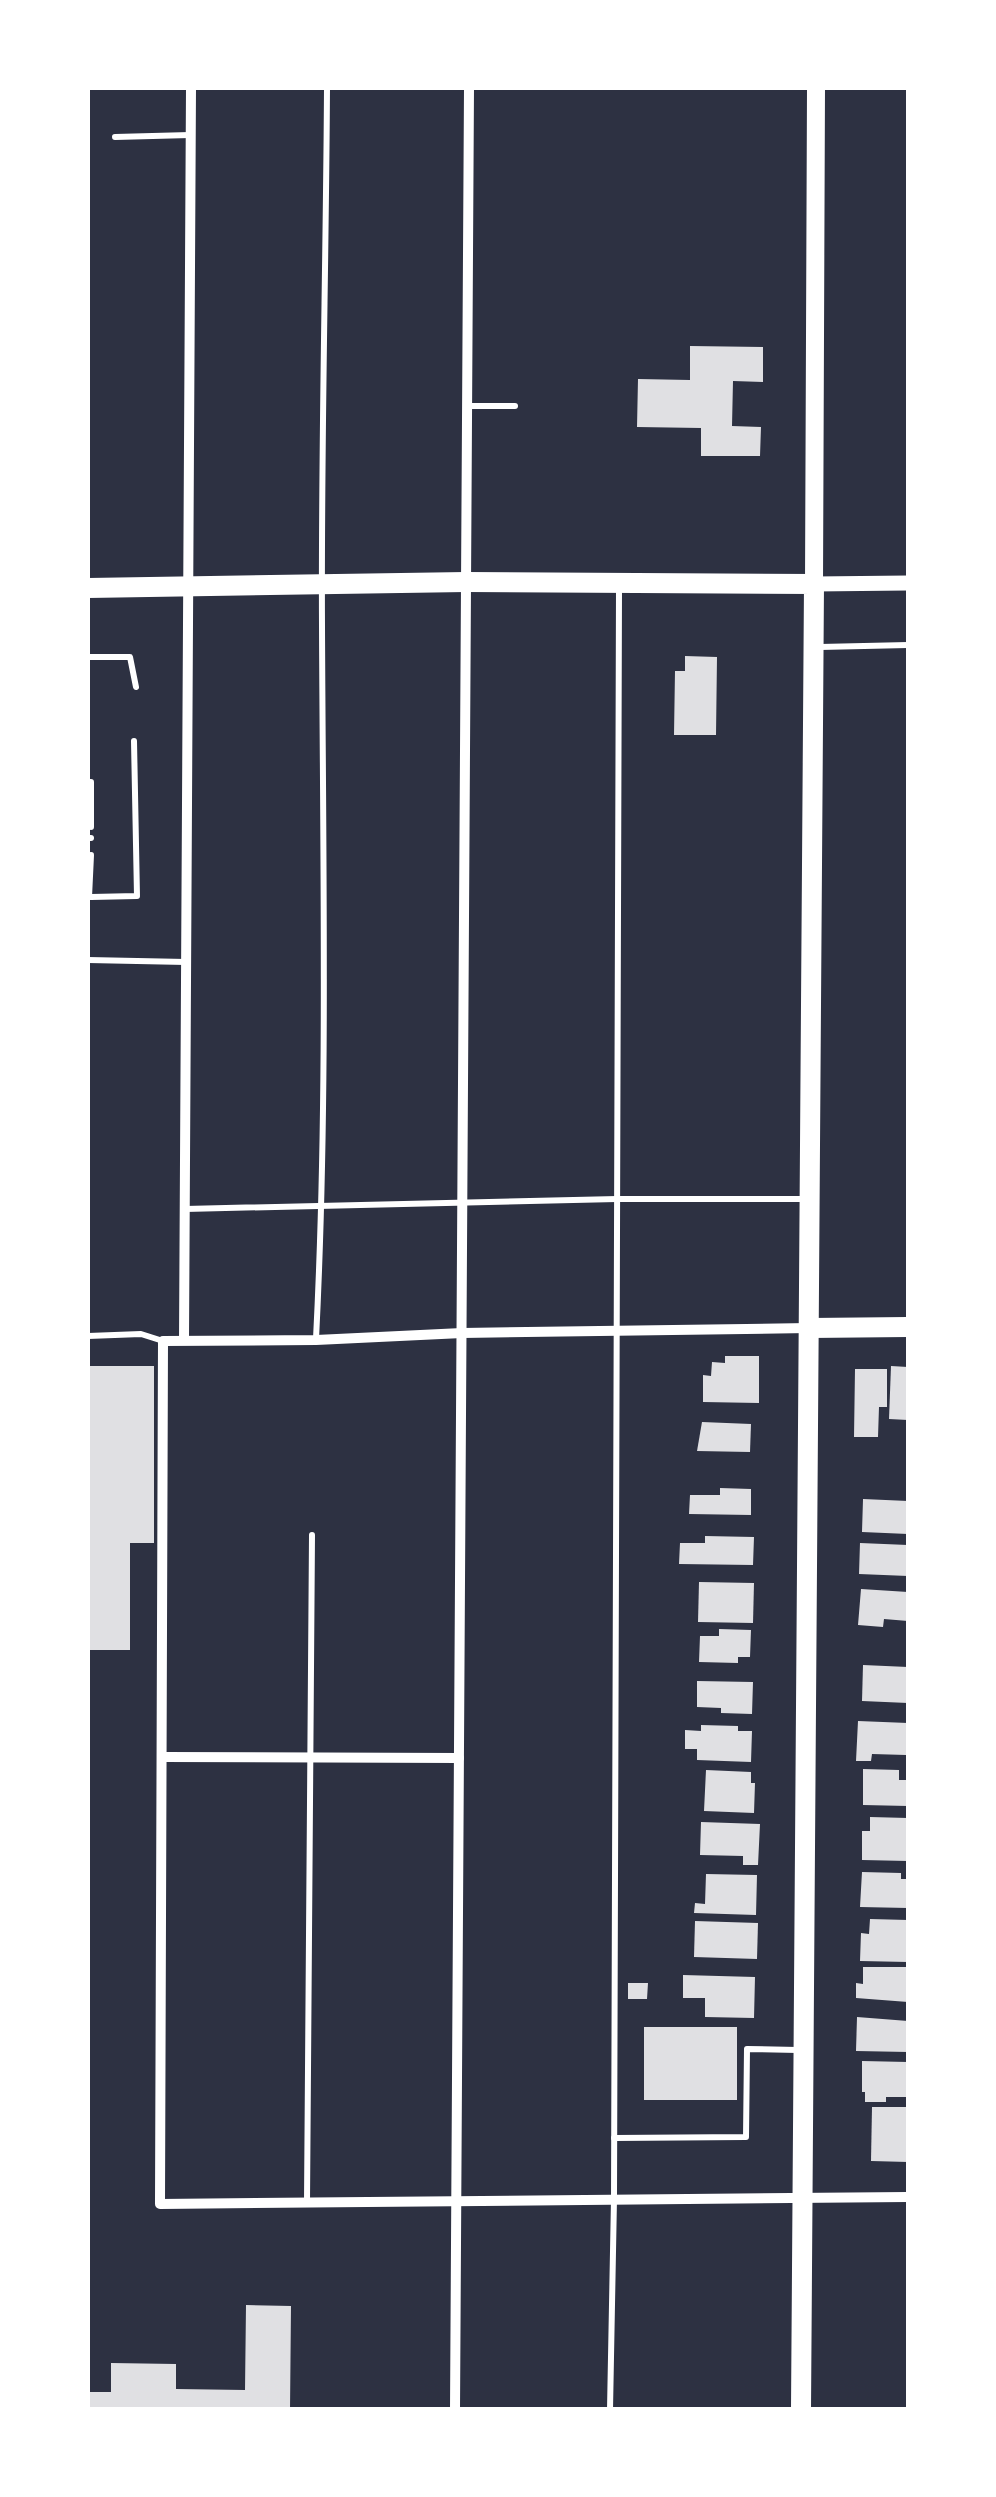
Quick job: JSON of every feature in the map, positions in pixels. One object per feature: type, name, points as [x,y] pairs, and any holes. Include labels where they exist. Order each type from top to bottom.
[{"type":"main road","points":[[801,2410],[816,88]]},
{"type":"main road","points":[[88,588],[466,582],[814,584]]},
{"type":"main road","points":[[810,1328],[908,1327]]},
{"type":"street","points":[[184,1340],[191,88]]},
{"type":"street","points":[[455,2410],[469,88]]},
{"type":"street","points":[[814,584],[908,583]]},
{"type":"street","points":[[810,1328],[162,1341],[160,2204],[908,2197]]},
{"type":"street","points":[[164,1757],[459,1758]]},
{"type":"lane","points":[[316,1340],[322,1205],[327,88]]},
{"type":"lane","points":[[115,137],[190,135]]},
{"type":"lane","points":[[468,406],[516,406]]},
{"type":"lane","points":[[610,2410],[619,582]]},
{"type":"lane","points":[[814,647],[908,646]]},
{"type":"lane","points":[[88,657],[130,657],[136,687]]},
{"type":"lane","points":[[92,854],[89,897],[137,896],[134,741]]},
{"type":"lane","points":[[88,782],[91,827]]},
{"type":"lane","points":[[88,960],[186,962]]},
{"type":"lane","points":[[184,1208],[811,1199]]},
{"type":"lane","points":[[88,1336],[141,1334],[162,1341]]},
{"type":"lane","points":[[307,2202],[312,1536]]},
{"type":"lane","points":[[614,2138],[746,2137],[747,2049],[804,2050]]},
{"type":"building","points":[[690,346],[763,347],[763,382],[733,381],[732,426],[761,427],[760,456],[701,456],[701,428],[637,427],[638,379],[690,380]]},
{"type":"building","points":[[685,656],[717,657],[716,735],[674,735],[675,671],[685,671]]},
{"type":"building","points":[[725,1356],[759,1356],[759,1403],[703,1402],[703,1375],[711,1376],[712,1362],[725,1363]]},
{"type":"building","points":[[88,1366],[154,1366],[154,1543],[130,1543],[130,1650],[88,1650]]},
{"type":"building","points":[[891,1366],[908,1367],[908,1420],[889,1419]]},
{"type":"building","points":[[855,1369],[887,1369],[887,1407],[879,1407],[878,1437],[854,1437]]},
{"type":"building","points":[[702,1422],[751,1424],[750,1452],[697,1451]]},
{"type":"building","points":[[720,1488],[751,1489],[751,1515],[689,1514],[690,1495],[720,1495]]},
{"type":"building","points":[[863,1499],[908,1501],[908,1534],[862,1532]]},
{"type":"building","points":[[705,1536],[754,1537],[753,1565],[679,1564],[680,1543],[705,1543]]},
{"type":"building","points":[[860,1543],[908,1545],[908,1576],[859,1574]]},
{"type":"building","points":[[699,1582],[754,1583],[753,1623],[698,1622]]},
{"type":"building","points":[[861,1589],[908,1592],[908,1621],[884,1619],[883,1627],[858,1625]]},
{"type":"building","points":[[719,1629],[751,1630],[750,1657],[738,1657],[738,1663],[699,1662],[700,1636],[719,1636]]},
{"type":"building","points":[[863,1665],[908,1667],[908,1703],[862,1701]]},
{"type":"building","points":[[697,1681],[753,1682],[752,1714],[697,1707]]},
{"type":"building","points":[[858,1721],[908,1723],[906,1755],[872,1754],[871,1761],[856,1761]]},
{"type":"building","points":[[701,1725],[738,1726],[738,1731],[752,1731],[751,1762],[697,1760],[697,1749],[685,1749],[685,1730],[701,1731]]},
{"type":"building","points":[[863,1769],[899,1770],[899,1780],[908,1780],[908,1806],[863,1805]]},
{"type":"building","points":[[706,1770],[751,1772],[751,1783],[755,1783],[754,1813],[704,1811]]},
{"type":"building","points":[[870,1817],[908,1818],[908,1861],[862,1860],[862,1831],[870,1831]]},
{"type":"building","points":[[701,1822],[760,1824],[758,1865],[743,1865],[743,1856],[700,1855]]},
{"type":"building","points":[[862,1872],[901,1873],[901,1879],[908,1879],[908,1908],[860,1907]]},
{"type":"building","points":[[706,1874],[757,1875],[756,1915],[694,1913],[695,1903],[705,1904]]},
{"type":"building","points":[[870,1919],[908,1920],[908,1962],[860,1961],[861,1933],[869,1934]]},
{"type":"building","points":[[695,1921],[758,1923],[757,1959],[694,1957]]},
{"type":"building","points":[[863,1967],[907,1967],[908,2002],[856,1998],[856,1983],[863,1984]]},
{"type":"building","points":[[683,1975],[755,1977],[754,2018],[705,2017],[705,1998],[683,1998]]},
{"type":"building","points":[[628,1983],[648,1983],[647,1999],[628,1999]]},
{"type":"building","points":[[857,2017],[908,2021],[908,2052],[856,2051]]},
{"type":"building","points":[[644,2027],[737,2027],[737,2100],[644,2100]]},
{"type":"building","points":[[862,2061],[908,2062],[908,2097],[865,2102]]},
{"type":"building","points":[[872,2107],[908,2107],[908,2162],[871,2161]]},
{"type":"building","points":[[246,2305],[291,2306],[290,2410],[88,2410],[88,2392],[111,2392],[111,2363],[176,2364],[176,2389],[245,2390]]}]
